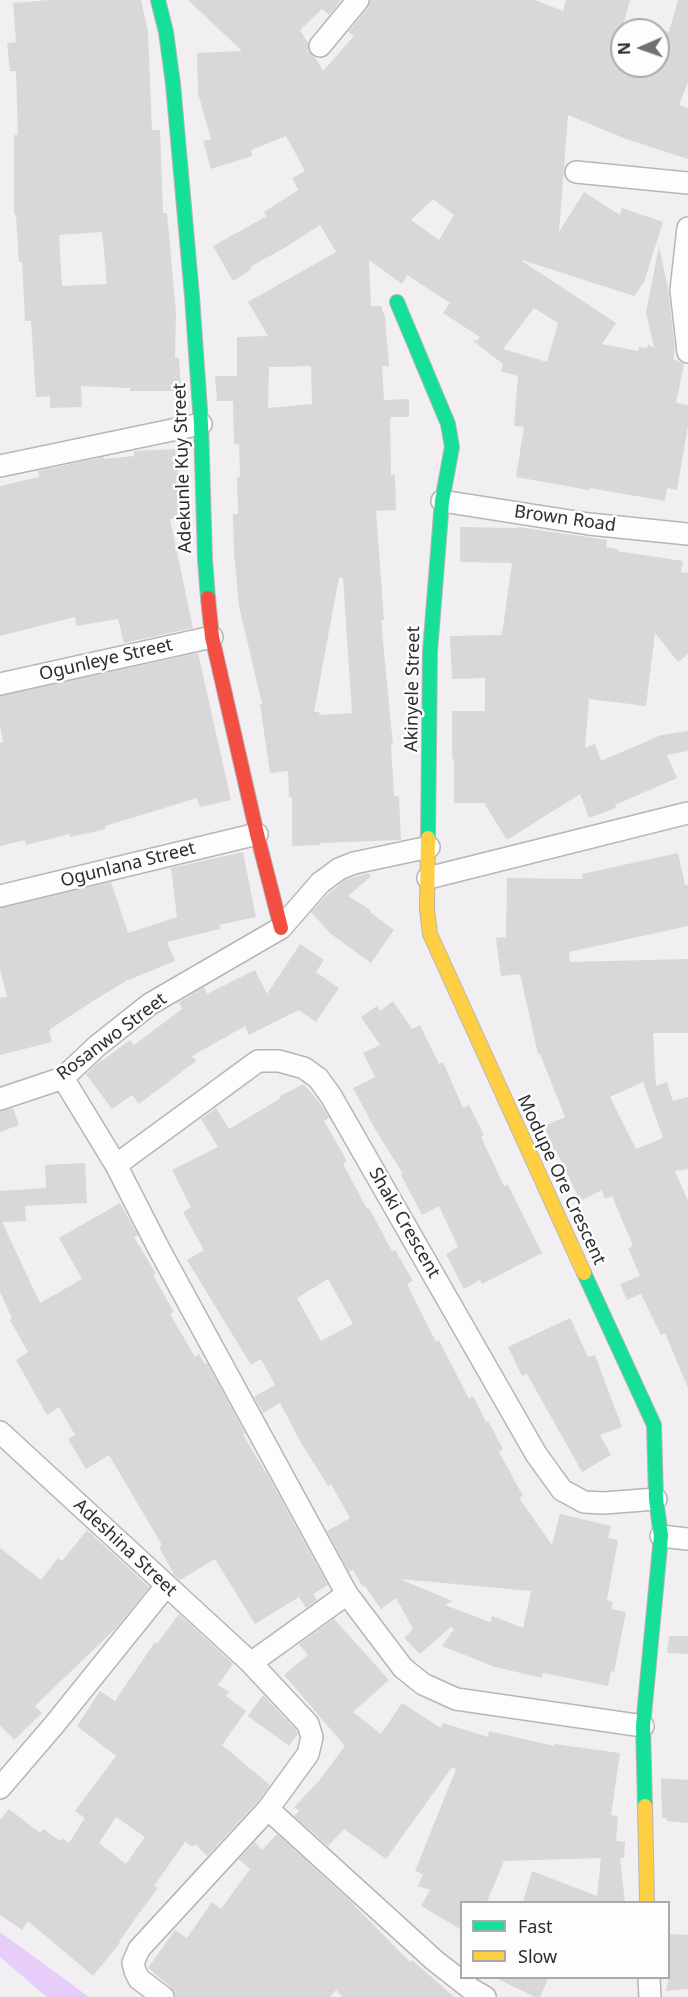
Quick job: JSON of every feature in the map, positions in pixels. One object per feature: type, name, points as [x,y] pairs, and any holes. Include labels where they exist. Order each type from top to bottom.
[{"type":"street","name":"Adekunle Kuy Street","points":[[158,0],[166,32],[173,84],[192,296],[201,424],[205,561],[212,637],[256,834],[281,928]]},
{"type":"street","points":[[320,46],[358,0]]},
{"type":"street","points":[[576,172],[688,183]]},
{"type":"street","points":[[688,228],[681,291],[688,352]]},
{"type":"street","name":"Akinyele Street","points":[[397,302],[448,424],[452,447],[442,501],[429,652],[428,878]]},
{"type":"street","points":[[0,466],[201,424]]},
{"type":"street","name":"Brown Road","points":[[442,501],[589,524],[688,534]]},
{"type":"street","name":"Ogunleye Street","points":[[0,684],[212,637]]},
{"type":"street","points":[[428,878],[688,813]]},
{"type":"street","name":"Ogunlana Street","points":[[0,896],[256,834]]},
{"type":"street","name":"Rosanwo Street","points":[[0,1099],[63,1078],[97,1046],[150,1004],[281,928],[320,883],[339,869],[354,863],[429,847]]},
{"type":"street","name":"Modupe Ore Crescent","points":[[428,878],[427,909],[430,934],[439,957],[654,1425],[656,1499],[661,1536],[643,1726],[647,1901]]},
{"type":"street","name":"Shaki Crescent","points":[[116,1165],[258,1061],[279,1061],[304,1068],[318,1078],[331,1096],[536,1454],[562,1490],[584,1502],[604,1503],[656,1499]]},
{"type":"street","points":[[63,1078],[116,1165],[159,1249],[347,1594],[403,1668],[423,1684],[456,1699],[643,1726]]},
{"type":"street","name":"Adeshina Street","points":[[0,1431],[251,1663],[308,1724],[312,1737],[308,1754],[268,1809],[139,1949],[133,1963],[135,1971],[139,1979],[163,1997]]},
{"type":"street","points":[[661,1536],[688,1539]]},
{"type":"street","points":[[0,1788],[166,1586]]},
{"type":"street","points":[[251,1663],[347,1594]]},
{"type":"street","points":[[268,1809],[434,1960],[485,1997]]},
{"type":"street","points":[[649,1979],[650,1997]]},
{"type":"shaded area","points":[[0,1932],[89,1997],[47,1997],[0,1957]]},
{"type":"building","points":[[49,0],[141,0],[148,32],[152,130],[160,130],[163,213],[167,213],[176,312],[175,358],[179,358],[181,391],[130,391],[130,388],[81,386],[82,407],[50,408],[50,396],[36,397],[31,321],[25,321],[22,262],[19,262],[16,215],[14,215],[14,135],[18,135],[16,71],[10,71],[7,43],[16,42],[13,3]],"holes":[[[102,232],[107,284],[62,286],[59,235]]]},
{"type":"building","points":[[188,0],[341,0],[329,15],[322,9],[300,30],[308,43],[308,51],[315,57],[323,71],[354,36],[348,32],[368,8],[370,0],[535,0],[563,11],[566,0],[630,0],[625,18],[610,18],[610,78],[670,78],[670,28],[678,0],[688,0],[688,82],[679,105],[688,108],[688,159],[626,139],[568,115],[559,232],[584,192],[620,215],[622,208],[663,222],[644,282],[634,296],[522,260],[616,323],[602,344],[638,351],[639,347],[647,348],[648,344],[654,348],[646,312],[659,246],[668,288],[675,350],[673,359],[684,364],[676,403],[688,405],[688,426],[677,490],[667,488],[665,501],[516,477],[524,427],[514,426],[518,376],[501,371],[503,364],[473,341],[477,341],[480,337],[443,313],[450,303],[407,275],[402,284],[369,260],[371,306],[381,306],[385,317],[389,366],[382,366],[384,400],[409,399],[409,417],[390,417],[391,475],[395,475],[396,510],[376,511],[384,620],[381,620],[393,745],[391,745],[394,796],[399,796],[401,840],[292,846],[292,797],[289,797],[288,771],[270,773],[260,704],[262,704],[239,606],[233,514],[238,514],[239,444],[234,444],[233,401],[217,401],[215,376],[237,376],[237,337],[268,336],[248,302],[336,252],[320,225],[250,267],[252,269],[233,281],[213,246],[267,216],[264,212],[298,190],[292,178],[305,171],[286,136],[251,150],[252,156],[211,169],[203,141],[211,139],[198,93],[197,53],[242,51]],"holes":[[[433,199],[454,215],[439,240],[411,220]],[[534,308],[558,323],[547,362],[503,349]],[[311,366],[312,404],[268,408],[269,367]],[[339,577],[343,578],[352,713],[320,715],[319,712],[314,712]]]},
{"type":"building","points":[[177,449],[180,518],[170,519],[193,628],[124,643],[118,619],[76,626],[75,617],[0,636],[0,486],[39,477],[38,471],[104,457],[104,459],[134,456],[134,451]]},
{"type":"building","points":[[460,527],[518,527],[607,540],[606,547],[618,549],[617,551],[683,561],[681,572],[688,573],[688,654],[678,662],[655,633],[646,706],[589,699],[585,748],[595,744],[601,761],[661,735],[688,731],[688,751],[667,755],[677,778],[615,805],[616,808],[589,818],[580,794],[507,840],[484,803],[454,803],[452,711],[485,711],[485,678],[452,679],[450,636],[502,635],[512,563],[460,562]]},
{"type":"building","points":[[198,653],[231,800],[200,807],[197,798],[105,826],[106,829],[70,837],[70,834],[26,845],[25,840],[0,846],[0,743],[3,742],[0,725],[0,696]]},
{"type":"building","points":[[243,852],[256,917],[219,925],[220,929],[167,942],[175,961],[126,981],[93,1001],[49,1030],[52,1042],[0,1055],[0,998],[7,997],[0,969],[0,908],[111,882],[128,933],[177,917],[171,868]]},
{"type":"building","points":[[678,853],[685,885],[688,885],[688,926],[569,952],[570,962],[688,959],[688,1033],[653,1033],[656,1086],[667,1082],[673,1101],[688,1097],[688,1169],[675,1171],[688,1201],[688,1388],[665,1333],[661,1335],[641,1294],[627,1300],[620,1284],[640,1276],[628,1248],[633,1246],[612,1196],[605,1199],[602,1190],[580,1201],[556,1150],[554,1151],[544,1126],[565,1117],[540,1054],[538,1054],[520,974],[501,976],[496,938],[506,937],[507,878],[583,879],[582,874]],"holes":[[[643,1082],[663,1138],[636,1149],[610,1097]]]},
{"type":"building","points":[[368,873],[371,876],[348,896],[371,910],[370,912],[394,930],[371,963],[331,934],[311,912],[345,880]]},
{"type":"building","points":[[300,944],[324,960],[316,972],[339,988],[316,1022],[299,1010],[249,1035],[245,1026],[192,1056],[196,1061],[139,1104],[132,1095],[112,1109],[86,1074],[101,1060],[130,1040],[134,1045],[182,1009],[179,1002],[204,987],[207,994],[255,970],[267,994]]},
{"type":"building","points":[[393,1001],[412,1029],[420,1025],[439,1064],[443,1062],[463,1108],[469,1105],[484,1135],[481,1137],[504,1186],[508,1185],[542,1253],[482,1284],[480,1280],[464,1289],[446,1254],[458,1247],[439,1206],[422,1215],[401,1175],[403,1174],[353,1088],[375,1077],[363,1053],[380,1045],[361,1017],[377,1006],[380,1011]]},
{"type":"building","points":[[304,1084],[320,1103],[329,1118],[324,1121],[347,1161],[343,1164],[392,1251],[395,1250],[413,1281],[407,1284],[436,1342],[439,1340],[469,1399],[473,1396],[486,1422],[488,1421],[503,1449],[499,1452],[523,1496],[519,1498],[552,1545],[560,1514],[611,1526],[608,1538],[618,1540],[607,1600],[613,1602],[611,1609],[626,1612],[614,1672],[611,1671],[608,1686],[543,1673],[542,1678],[495,1667],[442,1646],[454,1629],[451,1627],[420,1654],[404,1638],[413,1629],[396,1598],[381,1609],[364,1585],[362,1586],[353,1570],[349,1572],[327,1531],[350,1518],[331,1484],[328,1486],[300,1441],[280,1403],[263,1413],[254,1397],[275,1385],[261,1359],[251,1365],[187,1260],[204,1250],[183,1212],[191,1207],[172,1170],[218,1147],[201,1119],[216,1108],[229,1129],[281,1098],[280,1096]],"holes":[[[328,1279],[353,1324],[321,1341],[297,1298]],[[400,1579],[531,1591],[523,1628],[492,1616],[490,1622],[445,1605],[452,1601]]]},
{"type":"building","points":[[13,1108],[19,1125],[0,1132],[0,1111]]},
{"type":"building","points":[[85,1163],[87,1203],[25,1206],[26,1221],[2,1222],[40,1303],[82,1279],[59,1238],[120,1203],[138,1235],[134,1237],[156,1274],[153,1275],[174,1312],[170,1314],[195,1357],[199,1354],[205,1364],[207,1363],[245,1433],[243,1435],[328,1585],[313,1594],[317,1600],[306,1608],[299,1597],[255,1624],[215,1559],[180,1580],[175,1576],[159,1547],[162,1545],[109,1455],[86,1469],[68,1439],[75,1435],[59,1407],[47,1415],[16,1360],[28,1352],[10,1320],[12,1318],[0,1292],[0,1191],[46,1188],[45,1165]]},
{"type":"building","points":[[570,1318],[588,1357],[595,1355],[622,1427],[600,1435],[611,1455],[582,1472],[527,1374],[522,1376],[508,1347]]},
{"type":"building","points":[[87,1530],[149,1587],[116,1628],[35,1706],[42,1713],[14,1740],[0,1725],[0,1548],[41,1580],[58,1558],[62,1561]]},
{"type":"building","points":[[179,1614],[233,1664],[218,1685],[229,1692],[226,1696],[246,1711],[222,1745],[270,1785],[207,1856],[195,1844],[193,1847],[185,1842],[154,1886],[158,1888],[120,1943],[93,1976],[28,1921],[22,1930],[0,1915],[0,1820],[9,1809],[40,1833],[43,1829],[60,1841],[62,1838],[69,1843],[85,1818],[75,1811],[116,1756],[77,1726],[100,1691],[115,1701],[155,1642],[157,1644]],"holes":[[[116,1817],[145,1837],[126,1864],[99,1843]]]},
{"type":"building","points":[[334,1619],[389,1680],[353,1712],[381,1734],[402,1703],[441,1728],[443,1723],[488,1737],[489,1731],[554,1746],[554,1744],[620,1753],[611,1815],[618,1816],[616,1841],[625,1842],[624,1858],[620,1858],[625,1901],[523,1901],[532,1871],[597,1896],[601,1858],[504,1861],[487,1901],[460,1901],[460,1929],[421,1906],[430,1890],[418,1886],[423,1874],[415,1871],[456,1769],[452,1767],[386,1859],[344,1829],[328,1846],[294,1816],[299,1811],[294,1807],[318,1782],[345,1746],[284,1675],[308,1655],[299,1644]]},
{"type":"building","points":[[669,1636],[688,1636],[688,1654],[667,1653]]},
{"type":"building","points":[[263,1695],[297,1731],[298,1734],[289,1746],[248,1716]]},
{"type":"building","points":[[661,1778],[688,1780],[688,1823],[667,1821],[667,1818],[662,1818]]},
{"type":"building","points":[[277,1834],[347,1898],[410,1962],[412,1960],[454,1997],[343,1997],[336,1990],[330,1997],[176,1997],[171,1987],[148,1968],[175,1930],[187,1938],[212,1902],[221,1909],[250,1869],[239,1859],[255,1842],[262,1850]]},
{"type":"building","points":[[670,1934],[688,1935],[688,1989],[666,1991],[670,1979]]},
{"type":"building","points":[[498,1979],[548,1979],[540,1997],[535,1997]]},
{"type":"traffic: fast","points":[[158,0],[166,32],[173,84],[192,296],[201,424],[208,598]]},
{"type":"traffic: fast","points":[[397,302],[448,424],[452,447],[442,501],[430,652],[428,838]]},
{"type":"traffic: fast","points":[[584,1273],[654,1425],[656,1499],[661,1536],[643,1726],[645,1806]]},
{"type":"traffic: slow","points":[[428,838],[427,909],[430,934],[584,1273]]},
{"type":"traffic: slow","points":[[645,1806],[647,1901]]},
{"type":"traffic: jam","points":[[208,598],[212,637],[281,928]]}]
